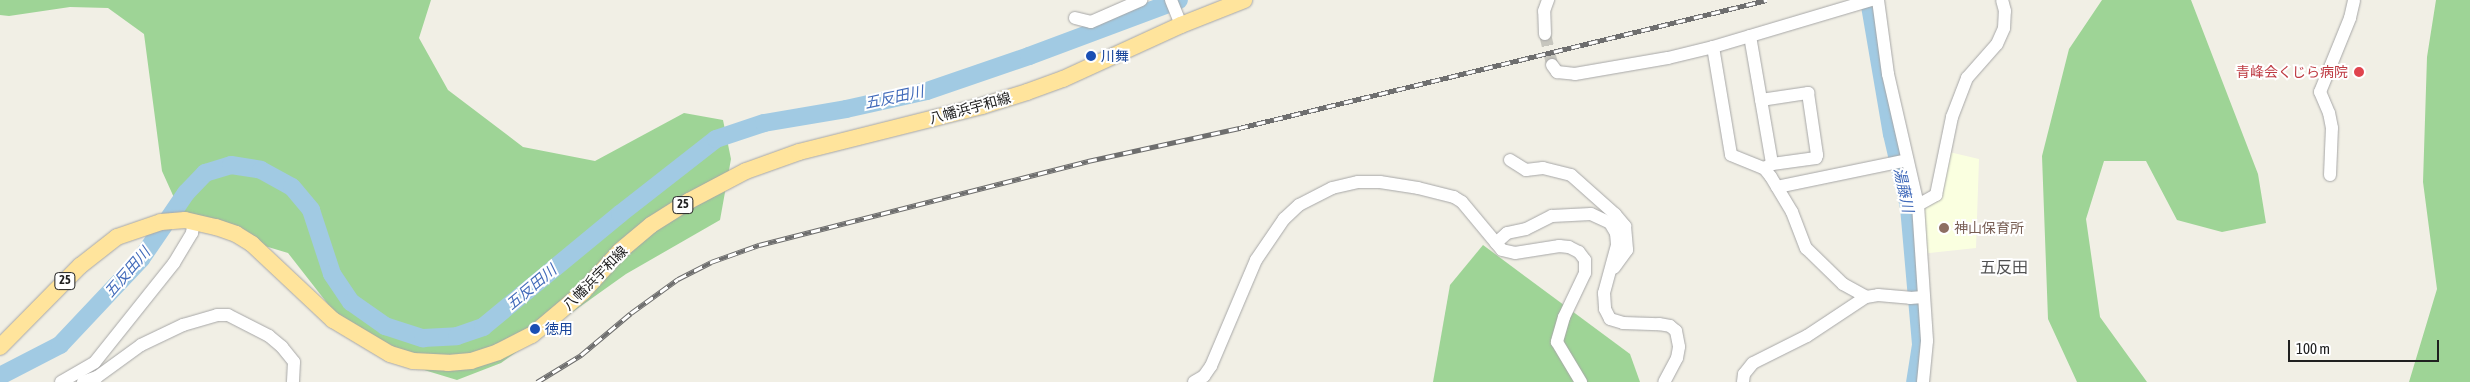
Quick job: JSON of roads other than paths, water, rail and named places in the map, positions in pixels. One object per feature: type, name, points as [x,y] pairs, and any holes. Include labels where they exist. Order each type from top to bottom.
[{"type":"main road","name":"八幡浜宇和線","points":[[0,347],[80,266],[117,237],[140,227],[161,222],[189,221],[236,234],[252,244],[333,320],[390,354],[413,361],[448,363],[471,361],[498,352],[532,335],[583,292],[620,251],[651,225],[690,201],[746,171],[799,152],[982,106],[1027,92],[1109,59],[1179,21],[1244,0]]},
{"type":"street","points":[[1075,18],[1090,22],[1141,0]]},
{"type":"street","points":[[1171,0],[1179,21]]},
{"type":"street","points":[[1546,34],[1544,11],[1548,0]]},
{"type":"street","points":[[1878,0],[1901,162],[1918,205],[1917,297],[1927,342],[1923,382]]},
{"type":"street","points":[[1918,205],[1936,195],[1952,117],[1967,78],[1997,44],[2004,28],[2005,11],[2002,0]]},
{"type":"street","points":[[2330,175],[2332,128],[2329,113],[2320,92],[2350,18],[2354,0]]},
{"type":"street","points":[[1552,65],[1557,72],[1575,74],[1713,47],[1868,1]]},
{"type":"street","points":[[1750,36],[1761,100],[1768,166],[1777,187],[1792,212],[1806,248],[1843,284],[1866,297]]},
{"type":"street","points":[[1713,47],[1731,155],[1768,166],[1816,158],[1818,155],[1808,94],[1761,100]]},
{"type":"street","points":[[1510,160],[1526,170],[1543,168],[1571,175],[1615,214],[1625,226],[1627,250],[1610,274]]},
{"type":"street","points":[[1777,187],[1901,162]]},
{"type":"street","points":[[1194,382],[1204,376],[1211,366],[1256,260],[1272,235],[1299,205],[1316,195],[1358,182],[1380,182],[1418,188],[1454,197],[1462,202],[1502,250],[1515,252],[1569,247],[1579,252],[1585,260],[1584,273],[1564,317],[1557,342],[1581,382]]},
{"type":"street","points":[[1496,243],[1507,233],[1526,229],[1552,216],[1591,214],[1610,223],[1616,233],[1617,245],[1604,293],[1604,309],[1610,318],[1623,323],[1660,324],[1670,326],[1676,331],[1680,347],[1677,358],[1664,382]]},
{"type":"street","points":[[61,382],[95,362],[174,263],[192,233],[189,221]]},
{"type":"street","points":[[1743,382],[1744,374],[1753,363],[1807,336],[1866,297],[1878,295],[1917,297]]},
{"type":"street","points":[[83,382],[98,376],[141,345],[184,325],[217,315],[228,315],[269,336],[282,346],[294,362],[294,382]]},
{"type":"waterway","name":"五反田川","points":[[0,376],[60,345],[141,259],[186,193],[205,173],[231,165],[261,170],[292,187],[311,210],[332,274],[351,302],[385,326],[423,338],[457,336],[483,327],[620,214],[716,139],[764,123],[846,109],[927,91],[1029,56],[1179,0]]},
{"type":"waterway","name":"湯藤川","points":[[1869,0],[1892,134],[1909,207],[1921,345],[1915,382]]},
{"type":"tunnel","points":[[1545,34],[1552,65]]},
{"type":"railway","points":[[537,382],[581,355],[631,313],[678,279],[711,262],[759,245],[1088,161],[1239,128],[1767,0]]},
{"type":"place","name":"川舞","points":[[1091,56]]},
{"type":"place","name":"青峰会くじら病院","points":[[2359,72]]},
{"type":"place","name":"神山保育所","points":[[1944,228]]},
{"type":"place","name":"徳用","points":[[535,329]]},
{"type":"district","name":"五反田","points":[[2004,267]]}]
